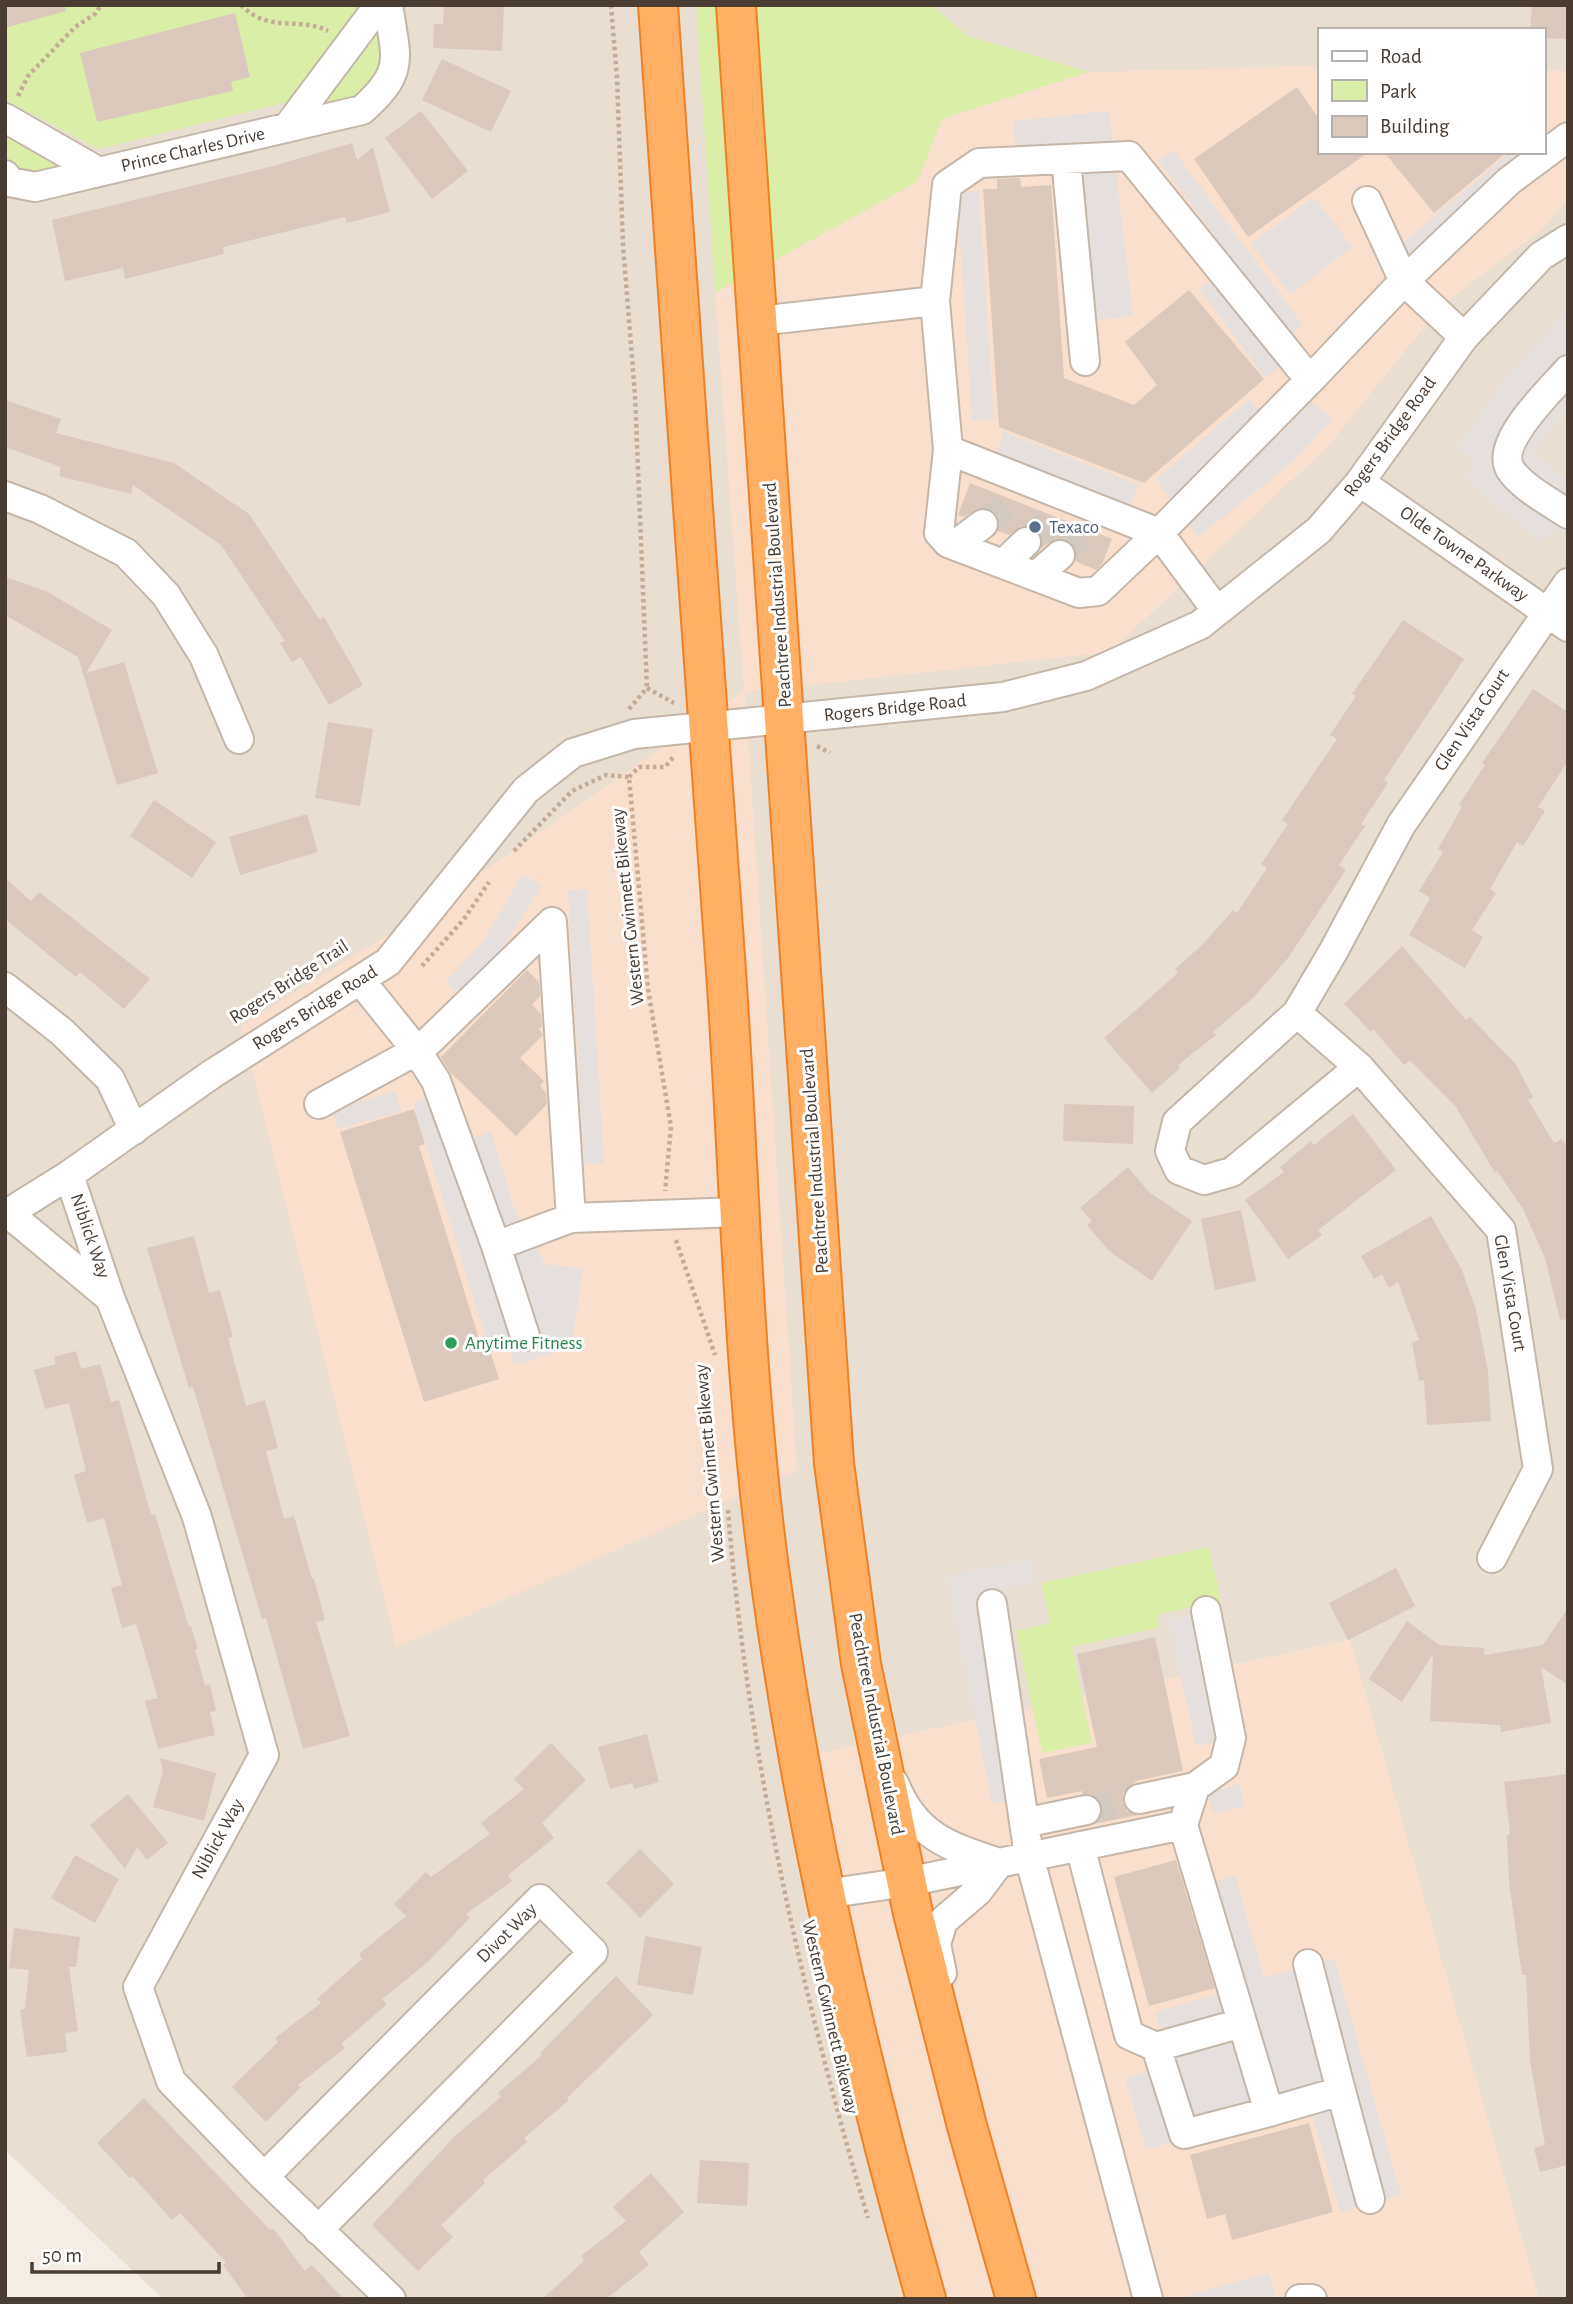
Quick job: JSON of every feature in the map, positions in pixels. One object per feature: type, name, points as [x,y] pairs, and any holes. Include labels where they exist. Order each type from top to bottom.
[{"type":"highway","points":[[658,5],[740,1212],[771,1581],[825,1894],[897,2196],[926,2299]]},
{"type":"highway","name":"Peachtree Industrial Boulevard","points":[[736,5],[786,717],[834,1463],[861,1664],[907,1882],[967,2126],[1016,2299]]},
{"type":"street","name":"Prince Charles Drive","points":[[287,128],[379,5]]},
{"type":"street","name":"Prince Charles Drive","points":[[5,175],[10,182],[35,187],[362,110],[384,90],[397,65],[388,5]]},
{"type":"street","name":"Prince Charles Drive","points":[[6,119],[99,172]]},
{"type":"street","points":[[1310,380],[1129,156],[979,163],[947,185],[935,301],[948,450],[939,533],[955,545],[1079,593],[1098,591],[1159,533],[1310,380],[1404,281],[1509,181],[1568,137]]},
{"type":"street","points":[[1066,159],[1085,361]]},
{"type":"street","points":[[1367,201],[1404,281],[1464,337]]},
{"type":"street","name":"Rogers Bridge Road","points":[[7,1214],[69,1175],[212,1074],[388,962],[526,790],[573,753],[634,734],[1003,697],[1086,676],[1200,625],[1319,530],[1360,482],[1464,337],[1541,256],[1568,239]]},
{"type":"street","points":[[759,321],[935,301]]},
{"type":"street","points":[[1568,370],[1510,439],[1506,456],[1511,470],[1568,514]]},
{"type":"street","points":[[948,450],[1025,492],[1066,509],[1098,521],[1159,533],[1217,611]]},
{"type":"street","name":"Olde Towne Parkway","points":[[1360,482],[1557,620]]},
{"type":"street","points":[[5,496],[40,509],[126,553],[166,595],[204,656],[239,739]]},
{"type":"street","points":[[955,545],[983,524]]},
{"type":"street","points":[[1003,564],[1026,542]]},
{"type":"street","points":[[1036,576],[1060,555]]},
{"type":"street","name":"Glen Vista Court","points":[[1359,1067],[1232,1172],[1204,1181],[1179,1170],[1170,1151],[1177,1122],[1297,1013],[1401,825],[1557,620],[1568,583]]},
{"type":"street","points":[[320,1104],[417,1051],[552,922],[571,1218]]},
{"type":"street","points":[[360,980],[417,1051],[436,1082],[496,1246],[525,1336]]},
{"type":"street","points":[[5,987],[62,1032],[110,1079],[134,1130]]},
{"type":"street","name":"Glen Vista Court","points":[[1297,1013],[1359,1067],[1501,1230],[1538,1469],[1492,1558]]},
{"type":"street","name":"Niblick Way","points":[[69,1175],[110,1298],[197,1517],[264,1755],[138,1987],[171,2081],[317,2230],[391,2299]]},
{"type":"street","points":[[496,1246],[571,1218],[740,1212]]},
{"type":"street","name":"Niblick Way","points":[[7,1214],[110,1298]]},
{"type":"street","points":[[992,1604],[1029,1856],[1148,2299]]},
{"type":"street","points":[[1139,1799],[1195,1787],[1224,1766],[1231,1738],[1206,1611]]},
{"type":"street","points":[[878,1747],[897,1791],[920,1828],[962,1851],[999,1863]]},
{"type":"street","points":[[1195,1787],[1183,1825],[1269,2112]]},
{"type":"street","points":[[1024,1823],[1086,1810]]},
{"type":"street","points":[[825,1894],[907,1882],[1183,1825]]},
{"type":"street","points":[[1080,1846],[1129,2035],[1156,2048],[1242,2023]]},
{"type":"street","points":[[995,2226],[985,2156],[936,1944],[943,1921],[978,1891],[999,1863]]},
{"type":"street","name":"Divot Way","points":[[264,2177],[541,1899],[593,1952],[317,2230]]},
{"type":"street","points":[[1308,1964],[1370,2199]]},
{"type":"street","points":[[1156,2048],[1184,2134],[1341,2091]]},
{"type":"street","points":[[1300,2299],[1312,2299]]},
{"type":"path","points":[[6,119],[28,76],[75,27],[95,14],[101,5]]},
{"type":"path","points":[[241,5],[250,15],[276,24],[324,28],[350,44]]},
{"type":"path","points":[[611,5],[617,78],[623,245],[635,395],[647,688],[626,713]]},
{"type":"path","name":"Western Gwinnett Bikeway","points":[[512,853],[572,791],[606,775],[629,777],[648,989],[671,1127],[665,1191],[669,1214],[715,1353],[716,1366]]},
{"type":"path","points":[[415,974],[464,919],[495,874]]},
{"type":"path","name":"Western Gwinnett Bikeway","points":[[727,1499],[734,1592],[778,1860],[837,2111],[872,2232]]},
{"type":"shaded area","points":[[5,5],[1568,5],[1568,2299],[1539,2299],[1349,1640],[821,1753],[901,2299],[163,2299],[5,2150]],"holes":[[[745,692],[396,1647],[423,913]]]},
{"type":"shaded area","points":[[1318,66],[1318,154],[1545,154],[1545,70],[1568,71],[1568,200],[1539,232],[1441,306],[1331,443],[1110,652],[745,692],[797,1470],[396,1647],[241,1026],[423,913],[744,691],[715,293],[917,182],[942,119],[1089,72]]},
{"type":"shaded area","points":[[1109,111],[1133,316],[1087,321],[1068,146],[1016,151],[1013,121]]},
{"type":"shaded area","points":[[1173,150],[1303,325],[1275,346],[1286,362],[1265,378],[1199,289],[1234,262],[1158,160]]},
{"type":"shaded area","points":[[1508,154],[1538,154],[1390,280],[1377,265]]},
{"type":"shaded area","points":[[979,191],[994,419],[972,421],[957,192]]},
{"type":"shaded area","points":[[1314,197],[1352,247],[1290,295],[1251,244]]},
{"type":"shaded area","points":[[1568,310],[1568,409],[1532,453],[1568,482],[1568,534],[1553,531],[1541,542],[1464,479],[1474,468],[1475,462],[1456,449],[1506,377]]},
{"type":"shaded area","points":[[1249,399],[1280,435],[1311,402],[1333,418],[1294,461],[1198,537],[1156,479]]},
{"type":"shaded area","points":[[1004,432],[1139,485],[1130,506],[996,453]]},
{"type":"shaded area","points":[[523,874],[542,885],[497,956],[460,997],[446,982],[484,940]]},
{"type":"shaded area","points":[[587,889],[604,1163],[584,1164],[568,890]]},
{"type":"shaded area","points":[[395,1091],[401,1111],[338,1129],[332,1110]]},
{"type":"shaded area","points":[[429,1098],[445,1147],[491,1132],[514,1208],[545,1264],[583,1269],[573,1335],[556,1352],[514,1365],[506,1341],[488,1346],[413,1103]]},
{"type":"shaded area","points":[[1031,1559],[1036,1582],[972,1595],[1013,1800],[992,1804],[946,1576]]},
{"type":"shaded area","points":[[1190,1615],[1218,1742],[1196,1746],[1168,1620]]},
{"type":"shaded area","points":[[1350,1640],[1539,2299],[901,2299],[820,1753]]},
{"type":"shaded area","points":[[1240,1784],[1245,1806],[1213,1814],[1208,1792]]},
{"type":"shaded area","points":[[1235,1876],[1264,1978],[1334,1958],[1401,2195],[1340,2212],[1309,2104],[1146,2150],[1125,2078],[1170,2065],[1155,2012],[1247,1986],[1217,1881]]},
{"type":"shaded area","points":[[1269,2273],[1276,2299],[1179,2299],[1179,2298]]},
{"type":"green space","points":[[5,5],[368,5],[291,101],[99,149],[5,100]]},
{"type":"green space","points":[[696,5],[931,5],[968,36],[1089,72],[942,119],[917,182],[715,293]]},
{"type":"green space","points":[[380,31],[387,62],[370,96],[328,105],[328,95],[370,34]]},
{"type":"green space","points":[[12,133],[66,169],[28,176],[22,172],[10,160],[6,150],[5,136]]},
{"type":"green space","points":[[1209,1547],[1221,1601],[1159,1614],[1158,1628],[1072,1647],[1092,1743],[1042,1753],[1016,1631],[1050,1623],[1041,1583]]},
{"type":"building","points":[[5,5],[65,5],[66,11],[5,28]]},
{"type":"building","points":[[444,5],[504,6],[502,51],[433,48],[434,24],[443,24]]},
{"type":"building","points":[[1532,5],[1568,5],[1568,39],[1545,38],[1545,28],[1530,28]]},
{"type":"building","points":[[235,13],[250,77],[231,82],[233,91],[97,122],[80,53]]},
{"type":"building","points":[[442,59],[511,91],[491,132],[422,100]]},
{"type":"building","points":[[1297,87],[1318,118],[1318,154],[1366,154],[1248,237],[1194,159]]},
{"type":"building","points":[[421,111],[468,171],[432,199],[385,138]]},
{"type":"building","points":[[352,143],[357,160],[373,147],[390,212],[347,223],[345,217],[223,247],[224,254],[125,279],[123,268],[65,281],[52,220],[273,166]]},
{"type":"building","points":[[1386,154],[1505,154],[1434,213]]},
{"type":"building","points":[[1020,178],[1021,187],[1051,185],[1064,378],[1134,405],[1157,385],[1125,342],[1189,290],[1264,379],[1144,483],[999,427],[983,189],[997,189],[997,179]]},
{"type":"building","points":[[5,400],[61,419],[56,433],[174,463],[249,514],[320,620],[324,617],[363,685],[329,705],[301,657],[292,662],[280,643],[285,641],[221,545],[133,485],[131,494],[59,476],[61,467],[5,447]]},
{"type":"building","name":"Texaco","points":[[970,483],[1112,539],[1102,564],[1096,570],[1075,561],[1076,551],[1065,539],[1056,539],[1041,548],[1042,537],[1031,526],[1021,526],[1009,535],[998,531],[997,515],[989,509],[980,508],[964,517],[958,515]]},
{"type":"building","points":[[5,577],[46,591],[112,630],[86,673],[124,662],[158,773],[117,785],[78,657],[5,615]]},
{"type":"building","points":[[1403,620],[1464,659],[1384,780],[1388,783],[1361,824],[1365,826],[1339,865],[1346,870],[1288,958],[1254,997],[1213,1032],[1216,1035],[1178,1065],[1180,1068],[1152,1093],[1104,1038],[1178,973],[1175,969],[1203,944],[1233,910],[1237,913],[1267,868],[1261,864],[1288,824],[1282,820],[1337,739],[1330,735],[1356,696],[1352,694]]},
{"type":"building","points":[[1533,689],[1568,712],[1568,761],[1538,807],[1545,811],[1523,846],[1517,842],[1490,889],[1496,893],[1472,930],[1483,937],[1465,968],[1409,935],[1430,898],[1419,891],[1443,852],[1438,849],[1462,807],[1459,805],[1485,765],[1482,763]]},
{"type":"building","points":[[328,722],[373,729],[360,806],[315,798]]},
{"type":"building","points":[[154,800],[216,842],[192,878],[130,836]]},
{"type":"building","points":[[307,814],[318,852],[240,875],[229,837]]},
{"type":"building","points":[[5,878],[31,901],[39,892],[150,979],[124,1009],[80,972],[76,977],[5,919]]},
{"type":"building","points":[[1402,946],[1466,1020],[1470,1017],[1515,1063],[1533,1097],[1528,1100],[1554,1143],[1562,1139],[1568,1149],[1568,1319],[1560,1320],[1545,1258],[1523,1209],[1497,1171],[1495,1173],[1456,1107],[1410,1060],[1404,1065],[1373,1029],[1371,1032],[1344,1004]]},
{"type":"building","points":[[527,970],[539,982],[540,996],[532,1005],[541,1014],[542,1026],[539,1029],[543,1035],[520,1058],[544,1081],[540,1086],[546,1093],[547,1104],[516,1136],[450,1072],[441,1057]]},
{"type":"building","points":[[1064,1104],[1134,1106],[1133,1144],[1063,1141]]},
{"type":"building","points":[[414,1109],[425,1144],[419,1146],[481,1345],[488,1344],[499,1379],[424,1402],[340,1132]]},
{"type":"building","points":[[1353,1114],[1396,1170],[1318,1230],[1322,1235],[1288,1259],[1245,1200],[1284,1172],[1280,1167],[1311,1141],[1314,1145]]},
{"type":"building","points":[[1128,1167],[1149,1192],[1192,1221],[1152,1281],[1109,1251],[1087,1225],[1092,1221],[1080,1208]]},
{"type":"building","points":[[1241,1210],[1256,1281],[1215,1290],[1201,1219]]},
{"type":"building","points":[[1431,1216],[1462,1270],[1476,1310],[1488,1371],[1491,1421],[1427,1425],[1424,1380],[1419,1381],[1412,1342],[1419,1340],[1398,1282],[1389,1288],[1382,1274],[1374,1279],[1361,1256]]},
{"type":"building","points":[[194,1236],[209,1293],[220,1290],[233,1337],[228,1338],[246,1406],[265,1400],[278,1448],[266,1451],[284,1519],[294,1516],[312,1579],[314,1578],[325,1620],[316,1622],[350,1736],[303,1749],[266,1618],[262,1619],[193,1387],[189,1388],[147,1248]]},
{"type":"building","points":[[76,1351],[81,1369],[100,1364],[111,1402],[119,1400],[151,1515],[155,1514],[198,1649],[195,1650],[205,1685],[210,1684],[216,1711],[210,1712],[215,1735],[158,1749],[145,1701],[158,1698],[136,1624],[122,1628],[111,1588],[122,1585],[104,1518],[87,1523],[74,1475],[86,1471],[69,1403],[45,1409],[34,1370],[56,1364],[54,1357]]},
{"type":"building","points":[[1396,1568],[1415,1606],[1348,1640],[1329,1603]]},
{"type":"building","points":[[1568,1608],[1568,1685],[1541,1667],[1551,1723],[1501,1732],[1500,1725],[1430,1721],[1433,1654],[1402,1702],[1369,1679],[1407,1621],[1439,1645],[1484,1648],[1484,1655],[1543,1645]]},
{"type":"building","points":[[1155,1637],[1183,1771],[1136,1781],[1123,1793],[1123,1802],[1127,1811],[1138,1815],[1094,1824],[1102,1815],[1099,1799],[1082,1794],[1082,1791],[1047,1798],[1039,1759],[1097,1747],[1077,1654]]},
{"type":"building","points":[[647,1734],[659,1782],[634,1789],[632,1783],[610,1789],[598,1747]]},
{"type":"building","points":[[551,1743],[586,1780],[542,1823],[554,1838],[508,1875],[512,1881],[466,1914],[470,1918],[428,1962],[382,1999],[387,2004],[341,2044],[345,2048],[298,2085],[301,2087],[266,2122],[232,2087],[278,2042],[275,2038],[321,2003],[317,1999],[362,1959],[359,1954],[406,1916],[394,1904],[426,1872],[431,1877],[490,1834],[481,1823],[524,1789],[514,1779]]},
{"type":"building","points":[[160,1758],[216,1773],[204,1821],[153,1807],[163,1771]]},
{"type":"building","points":[[1568,1774],[1568,2165],[1540,2172],[1534,2148],[1545,2145],[1530,2061],[1526,1975],[1522,1975],[1509,1882],[1507,1835],[1510,1834],[1504,1782]]},
{"type":"building","points":[[128,1794],[168,1843],[147,1860],[137,1847],[125,1869],[90,1825]]},
{"type":"building","points":[[640,1849],[674,1884],[640,1918],[606,1883]]},
{"type":"building","points":[[75,1855],[119,1879],[95,1923],[51,1898]]},
{"type":"building","points":[[1176,1860],[1215,1988],[1149,2006],[1114,1877]]},
{"type":"building","points":[[14,1928],[80,1937],[76,1967],[69,1967],[78,2031],[65,2033],[67,2052],[27,2057],[20,2010],[25,2009],[29,1970],[9,1968]]},
{"type":"building","points":[[645,1936],[702,1947],[693,1995],[637,1985]]},
{"type":"building","points":[[616,1976],[653,2015],[567,2098],[569,2100],[524,2138],[527,2142],[483,2180],[485,2183],[441,2225],[453,2237],[418,2271],[372,2225],[456,2135],[501,2097],[498,2093],[542,2055],[540,2053]]},
{"type":"building","points":[[144,2098],[270,2230],[273,2228],[305,2271],[312,2265],[344,2299],[248,2299],[223,2265],[226,2262],[180,2213],[172,2220],[97,2143]]},
{"type":"building","points":[[1309,2123],[1333,2212],[1232,2240],[1225,2214],[1207,2219],[1190,2155]]},
{"type":"building","points":[[700,2160],[749,2163],[747,2206],[697,2203]]},
{"type":"building","points":[[651,2173],[684,2212],[639,2252],[649,2265],[606,2299],[542,2299],[584,2261],[581,2256],[626,2221],[613,2207]]},
{"type":"tunnel","points":[[983,524],[1014,501]]},
{"type":"tunnel","points":[[1026,542],[1056,517]]},
{"type":"tunnel","points":[[1060,555],[1088,530]]},
{"type":"tunnel","points":[[1086,1810],[1139,1799]]},
{"type":"place","name":"Texaco","points":[[1035,527]]},
{"type":"place","name":"Anytime Fitness","points":[[451,1343]]}]
